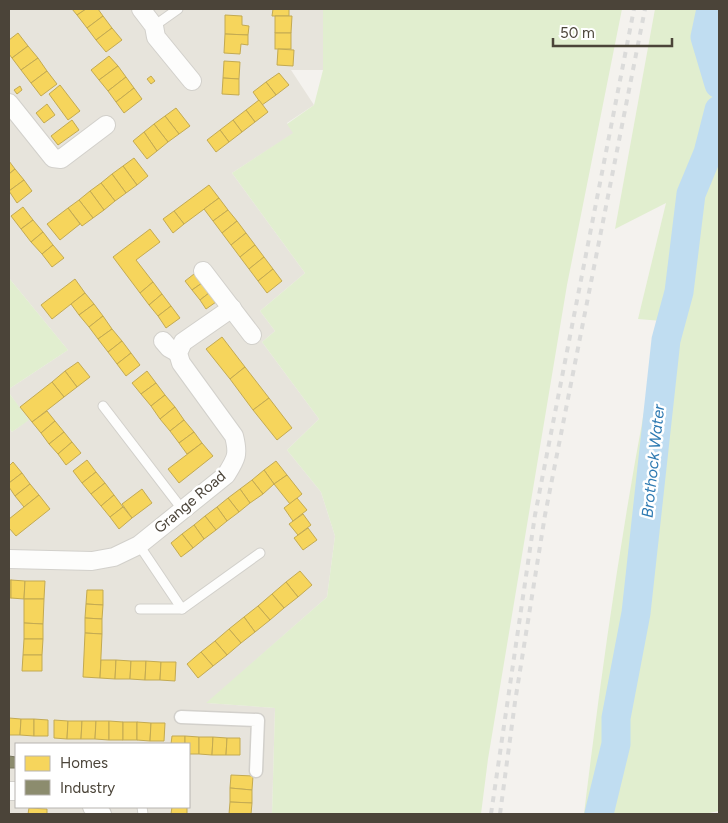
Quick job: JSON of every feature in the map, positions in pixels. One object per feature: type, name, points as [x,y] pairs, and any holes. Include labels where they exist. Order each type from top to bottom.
[{"type":"street","points":[[141,9],[154,26],[156,37],[192,81]]},
{"type":"street","points":[[9,102],[53,158],[61,159],[106,125]]},
{"type":"street","points":[[203,271],[252,335]]},
{"type":"street","points":[[163,341],[170,348],[178,352],[183,342],[232,308]]},
{"type":"street","name":"Grange Road","points":[[9,558],[92,561],[114,557],[138,544],[226,475],[236,460],[238,449],[234,436],[181,363],[178,352]]},
{"type":"street","points":[[181,716],[258,720],[256,771]]},
{"type":"lane","points":[[154,26],[178,9]]},
{"type":"lane","points":[[103,406],[182,509]]},
{"type":"lane","points":[[138,544],[182,609]]},
{"type":"lane","points":[[140,609],[182,609],[260,553]]},
{"type":"shaded area","points":[[9,9],[323,9],[323,70],[291,70],[314,105],[287,123],[294,133],[232,173],[305,273],[260,311],[275,331],[262,342],[319,419],[287,450],[321,492],[335,536],[327,597],[207,703],[275,708],[272,814],[9,814],[9,428],[12,432],[28,420],[9,393],[9,389],[68,350],[9,278]]},
{"type":"green space","points":[[323,9],[622,9],[567,285],[488,759],[481,814],[272,814],[275,708],[206,703],[327,597],[335,536],[321,492],[287,450],[319,419],[262,342],[275,331],[260,311],[305,273],[232,173],[293,133],[287,124],[314,105],[323,70]]},
{"type":"green space","points":[[655,9],[719,9],[719,811],[704,814],[584,814],[618,567],[638,444],[662,321],[638,319],[666,203],[615,229]]},
{"type":"green space","points":[[9,278],[68,350],[9,389]]},
{"type":"green space","points":[[9,393],[29,420],[12,432],[9,428]]},
{"type":"building: Homes","points":[[72,9],[86,9],[77,15]]},
{"type":"building: Homes","points":[[86,9],[98,9],[103,16],[87,28],[77,15]]},
{"type":"building: Homes","points":[[273,9],[289,9],[289,16],[272,16]]},
{"type":"building: Homes","points":[[225,15],[242,16],[242,25],[249,26],[248,35],[225,34]]},
{"type":"building: Homes","points":[[103,16],[112,28],[96,40],[87,28]]},
{"type":"building: Homes","points":[[275,16],[292,16],[291,33],[275,33]]},
{"type":"building: Homes","points":[[112,28],[122,40],[106,52],[96,40]]},
{"type":"building: Homes","points":[[18,33],[28,46],[12,58],[9,54],[9,40]]},
{"type":"building: Homes","points":[[275,33],[291,33],[291,49],[275,49]]},
{"type":"building: Homes","points":[[225,34],[248,35],[248,45],[241,44],[240,54],[224,53]]},
{"type":"building: Homes","points":[[28,46],[38,58],[21,70],[12,58]]},
{"type":"building: Homes","points":[[278,49],[294,50],[293,66],[277,65]]},
{"type":"building: Homes","points":[[109,56],[118,66],[99,80],[91,70]]},
{"type":"building: Homes","points":[[38,58],[47,71],[31,83],[21,70]]},
{"type":"building: Homes","points":[[224,61],[240,62],[239,79],[223,78]]},
{"type":"building: Homes","points":[[118,66],[126,77],[108,91],[99,80]]},
{"type":"building: Homes","points":[[47,71],[57,84],[41,96],[31,83]]},
{"type":"building: Homes","points":[[279,73],[289,85],[276,95],[266,82]]},
{"type":"building: Homes","points":[[151,76],[155,81],[151,84],[147,79]]},
{"type":"building: Homes","points":[[126,77],[134,88],[116,102],[108,91]]},
{"type":"building: Homes","points":[[223,78],[239,79],[239,95],[222,94]]},
{"type":"building: Homes","points":[[266,82],[276,95],[262,105],[253,92]]},
{"type":"building: Homes","points":[[60,85],[80,111],[68,120],[49,94]]},
{"type":"building: Homes","points":[[20,86],[22,90],[17,94],[14,90]]},
{"type":"building: Homes","points":[[134,88],[142,99],[124,113],[116,102]]},
{"type":"building: Homes","points":[[259,100],[268,112],[255,122],[246,110]]},
{"type":"building: Homes","points":[[47,104],[55,115],[44,123],[36,113]]},
{"type":"building: Homes","points":[[176,108],[190,126],[179,134],[165,116]]},
{"type":"building: Homes","points":[[246,110],[255,122],[242,132],[233,120]]},
{"type":"building: Homes","points":[[165,116],[179,134],[168,142],[154,124]]},
{"type":"building: Homes","points":[[72,120],[79,130],[58,145],[51,136]]},
{"type":"building: Homes","points":[[233,120],[242,132],[229,142],[220,130]]},
{"type":"building: Homes","points":[[154,124],[168,142],[157,151],[144,132]]},
{"type":"building: Homes","points":[[220,130],[229,142],[216,152],[207,140]]},
{"type":"building: Homes","points":[[144,132],[157,151],[147,159],[133,141]]},
{"type":"building: Homes","points":[[134,158],[148,176],[137,185],[123,166]]},
{"type":"building: Homes","points":[[9,161],[15,169],[9,174]]},
{"type":"building: Homes","points":[[123,166],[137,185],[126,193],[112,174]]},
{"type":"building: Homes","points":[[15,169],[24,180],[9,191],[9,174]]},
{"type":"building: Homes","points":[[112,174],[126,193],[115,201],[101,183]]},
{"type":"building: Homes","points":[[24,180],[32,191],[17,203],[9,191]]},
{"type":"building: Homes","points":[[101,183],[115,201],[104,210],[90,191]]},
{"type":"building: Homes","points":[[209,185],[219,198],[184,224],[174,211]]},
{"type":"building: Homes","points":[[90,191],[104,210],[93,218],[79,200]]},
{"type":"building: Homes","points":[[219,198],[228,210],[213,221],[204,209]]},
{"type":"building: Homes","points":[[79,200],[93,218],[82,226],[68,208]]},
{"type":"building: Homes","points":[[23,207],[33,220],[21,229],[11,216]]},
{"type":"building: Homes","points":[[68,208],[80,224],[60,240],[47,224]]},
{"type":"building: Homes","points":[[228,210],[237,221],[222,233],[213,221]]},
{"type":"building: Homes","points":[[174,211],[184,224],[173,233],[163,219]]},
{"type":"building: Homes","points":[[33,220],[43,232],[31,242],[21,229]]},
{"type":"building: Homes","points":[[237,221],[246,233],[231,245],[222,233]]},
{"type":"building: Homes","points":[[150,229],[160,242],[136,260],[153,282],[140,293],[113,257]]},
{"type":"building: Homes","points":[[43,232],[53,245],[42,254],[31,242]]},
{"type":"building: Homes","points":[[246,233],[255,245],[240,257],[231,245]]},
{"type":"building: Homes","points":[[53,245],[64,258],[52,267],[42,254]]},
{"type":"building: Homes","points":[[255,245],[264,257],[249,269],[240,257]]},
{"type":"building: Homes","points":[[264,257],[273,269],[258,281],[249,269]]},
{"type":"building: Homes","points":[[273,269],[282,281],[267,293],[258,281]]},
{"type":"building: Homes","points":[[194,274],[202,283],[192,290],[185,281]]},
{"type":"building: Homes","points":[[75,279],[85,293],[52,319],[41,305]]},
{"type":"building: Homes","points":[[153,282],[162,294],[149,305],[140,293]]},
{"type":"building: Homes","points":[[202,283],[209,293],[200,300],[192,290]]},
{"type":"building: Homes","points":[[85,293],[94,304],[79,315],[71,304]]},
{"type":"building: Homes","points":[[209,293],[216,302],[206,309],[200,300]]},
{"type":"building: Homes","points":[[162,294],[171,306],[158,316],[149,305]]},
{"type":"building: Homes","points":[[94,304],[103,316],[89,327],[79,315]]},
{"type":"building: Homes","points":[[171,306],[180,318],[166,328],[158,316]]},
{"type":"building: Homes","points":[[103,316],[112,329],[98,339],[89,327]]},
{"type":"building: Homes","points":[[112,329],[122,341],[108,352],[98,339]]},
{"type":"building: Homes","points":[[222,337],[245,367],[230,379],[206,349]]},
{"type":"building: Homes","points":[[122,341],[131,353],[117,364],[108,352]]},
{"type":"building: Homes","points":[[131,353],[140,365],[126,376],[117,364]]},
{"type":"building: Homes","points":[[78,362],[90,377],[77,387],[65,371]]},
{"type":"building: Homes","points":[[245,367],[269,398],[253,410],[230,379]]},
{"type":"building: Homes","points":[[65,371],[77,387],[64,397],[52,382]]},
{"type":"building: Homes","points":[[147,371],[156,383],[141,394],[132,383]]},
{"type":"building: Homes","points":[[52,382],[64,397],[32,422],[20,407]]},
{"type":"building: Homes","points":[[156,383],[165,395],[151,406],[141,394]]},
{"type":"building: Homes","points":[[165,395],[175,407],[160,419],[151,406]]},
{"type":"building: Homes","points":[[269,398],[292,428],[277,440],[253,410]]},
{"type":"building: Homes","points":[[175,407],[184,420],[170,431],[160,419]]},
{"type":"building: Homes","points":[[47,411],[55,421],[41,433],[32,422]]},
{"type":"building: Homes","points":[[184,420],[194,432],[179,443],[170,431]]},
{"type":"building: Homes","points":[[55,421],[64,432],[49,444],[41,433]]},
{"type":"building: Homes","points":[[64,432],[72,442],[58,454],[49,444]]},
{"type":"building: Homes","points":[[194,432],[202,443],[187,454],[179,443]]},
{"type":"building: Homes","points":[[72,442],[81,453],[66,465],[58,454]]},
{"type":"building: Homes","points":[[202,443],[213,456],[179,483],[168,469]]},
{"type":"building: Homes","points":[[87,460],[96,472],[82,483],[73,471]]},
{"type":"building: Homes","points":[[276,461],[287,475],[274,484],[264,470]]},
{"type":"building: Homes","points":[[13,462],[22,473],[9,483],[9,466]]},
{"type":"building: Homes","points":[[264,470],[274,484],[263,494],[252,480]]},
{"type":"building: Homes","points":[[96,472],[105,483],[91,494],[82,483]]},
{"type":"building: Homes","points":[[22,473],[30,484],[15,496],[9,487],[9,483]]},
{"type":"building: Homes","points":[[287,475],[302,494],[290,504],[274,484]]},
{"type":"building: Homes","points":[[252,480],[263,494],[250,503],[240,489]]},
{"type":"building: Homes","points":[[105,483],[114,495],[101,506],[91,494]]},
{"type":"building: Homes","points":[[30,484],[39,495],[24,507],[15,496]]},
{"type":"building: Homes","points":[[142,489],[152,503],[132,518],[122,504]]},
{"type":"building: Homes","points":[[240,489],[250,503],[239,512],[228,498]]},
{"type":"building: Homes","points":[[39,495],[50,509],[16,536],[9,528],[9,519]]},
{"type":"building: Homes","points":[[114,495],[123,507],[110,517],[101,506]]},
{"type":"building: Homes","points":[[228,498],[239,512],[227,521],[217,507]]},
{"type":"building: Homes","points":[[297,498],[307,510],[293,521],[284,508]]},
{"type":"building: Homes","points":[[123,507],[132,518],[119,529],[110,517]]},
{"type":"building: Homes","points":[[217,507],[227,521],[216,530],[205,516]]},
{"type":"building: Homes","points":[[303,514],[311,525],[298,535],[289,524]]},
{"type":"building: Homes","points":[[205,516],[216,530],[204,539],[194,525]]},
{"type":"building: Homes","points":[[194,525],[204,539],[193,548],[182,534]]},
{"type":"building: Homes","points":[[308,528],[317,540],[303,550],[294,538]]},
{"type":"building: Homes","points":[[182,534],[193,548],[181,557],[171,543]]},
{"type":"building: Homes","points":[[300,571],[312,585],[298,597],[286,582]]},
{"type":"building: Homes","points":[[9,580],[11,580],[11,598],[9,598]]},
{"type":"building: Homes","points":[[11,580],[25,581],[24,599],[11,598]]},
{"type":"building: Homes","points":[[25,581],[45,581],[44,599],[24,599]]},
{"type":"building: Homes","points":[[286,582],[298,597],[284,608],[272,594]]},
{"type":"building: Homes","points":[[87,590],[103,590],[103,605],[86,604]]},
{"type":"building: Homes","points":[[272,594],[284,608],[270,620],[258,606]]},
{"type":"building: Homes","points":[[24,599],[44,599],[43,624],[24,623]]},
{"type":"building: Homes","points":[[86,604],[103,605],[102,619],[85,618]]},
{"type":"building: Homes","points":[[258,606],[270,620],[255,632],[244,617]]},
{"type":"building: Homes","points":[[244,617],[255,632],[241,643],[229,629]]},
{"type":"building: Homes","points":[[85,618],[102,619],[102,634],[85,633]]},
{"type":"building: Homes","points":[[24,623],[43,624],[43,639],[24,639]]},
{"type":"building: Homes","points":[[229,629],[241,643],[227,655],[215,641]]},
{"type":"building: Homes","points":[[85,633],[102,634],[100,678],[83,677]]},
{"type":"building: Homes","points":[[24,639],[43,639],[42,655],[23,655]]},
{"type":"building: Homes","points":[[215,641],[227,655],[213,666],[201,652]]},
{"type":"building: Homes","points":[[201,652],[213,666],[198,678],[187,664]]},
{"type":"building: Homes","points":[[23,655],[42,655],[42,671],[22,671]]},
{"type":"building: Homes","points":[[101,660],[116,660],[115,679],[100,678]]},
{"type":"building: Homes","points":[[116,660],[131,661],[130,679],[115,679]]},
{"type":"building: Homes","points":[[131,661],[146,661],[145,680],[130,679]]},
{"type":"building: Homes","points":[[146,661],[161,662],[160,680],[145,680]]},
{"type":"building: Homes","points":[[161,662],[176,662],[175,681],[160,680]]},
{"type":"building: Homes","points":[[9,718],[21,719],[20,735],[9,735]]},
{"type":"building: Homes","points":[[21,719],[34,719],[34,736],[20,735]]},
{"type":"building: Homes","points":[[34,719],[48,720],[48,736],[34,736]]},
{"type":"building: Homes","points":[[54,720],[68,721],[67,739],[54,738]]},
{"type":"building: Homes","points":[[68,721],[82,721],[81,739],[67,739]]},
{"type":"building: Homes","points":[[82,721],[96,721],[95,739],[81,739]]},
{"type":"building: Homes","points":[[96,721],[109,721],[109,740],[95,739]]},
{"type":"building: Homes","points":[[109,721],[123,722],[123,740],[109,740]]},
{"type":"building: Homes","points":[[123,722],[137,722],[137,740],[123,740]]},
{"type":"building: Homes","points":[[137,722],[151,723],[150,741],[137,740]]},
{"type":"building: Homes","points":[[151,723],[165,723],[164,741],[150,741]]},
{"type":"building: Homes","points":[[172,736],[185,736],[185,743],[171,743]]},
{"type":"building: Homes","points":[[185,736],[199,737],[199,754],[190,754],[190,743],[185,743]]},
{"type":"building: Homes","points":[[199,737],[213,737],[212,755],[199,754]]},
{"type":"building: Homes","points":[[213,737],[227,738],[226,755],[212,755]]},
{"type":"building: Homes","points":[[227,738],[240,738],[240,755],[226,755]]},
{"type":"building: Homes","points":[[231,775],[253,776],[252,790],[230,788]]},
{"type":"building: Homes","points":[[230,788],[252,790],[252,803],[230,802]]},
{"type":"building: Homes","points":[[230,802],[252,803],[251,814],[229,814]]},
{"type":"building: Homes","points":[[29,808],[47,809],[47,814],[28,814]]},
{"type":"building: Homes","points":[[172,808],[187,808],[187,814],[171,814]]},
{"type":"building: Industry","points":[[9,756],[15,757],[15,768],[9,768]]},
{"type":"waterway","name":"Brothock Water","points":[[711,9],[705,37],[719,84]]},
{"type":"waterway","name":"Brothock Water","points":[[599,814],[616,744],[616,718],[636,613],[666,340],[679,292],[691,194],[708,153],[719,110]]},
{"type":"railway","points":[[491,814],[535,515],[634,9]]},
{"type":"railway","points":[[500,814],[515,702],[545,515],[645,9]]}]
